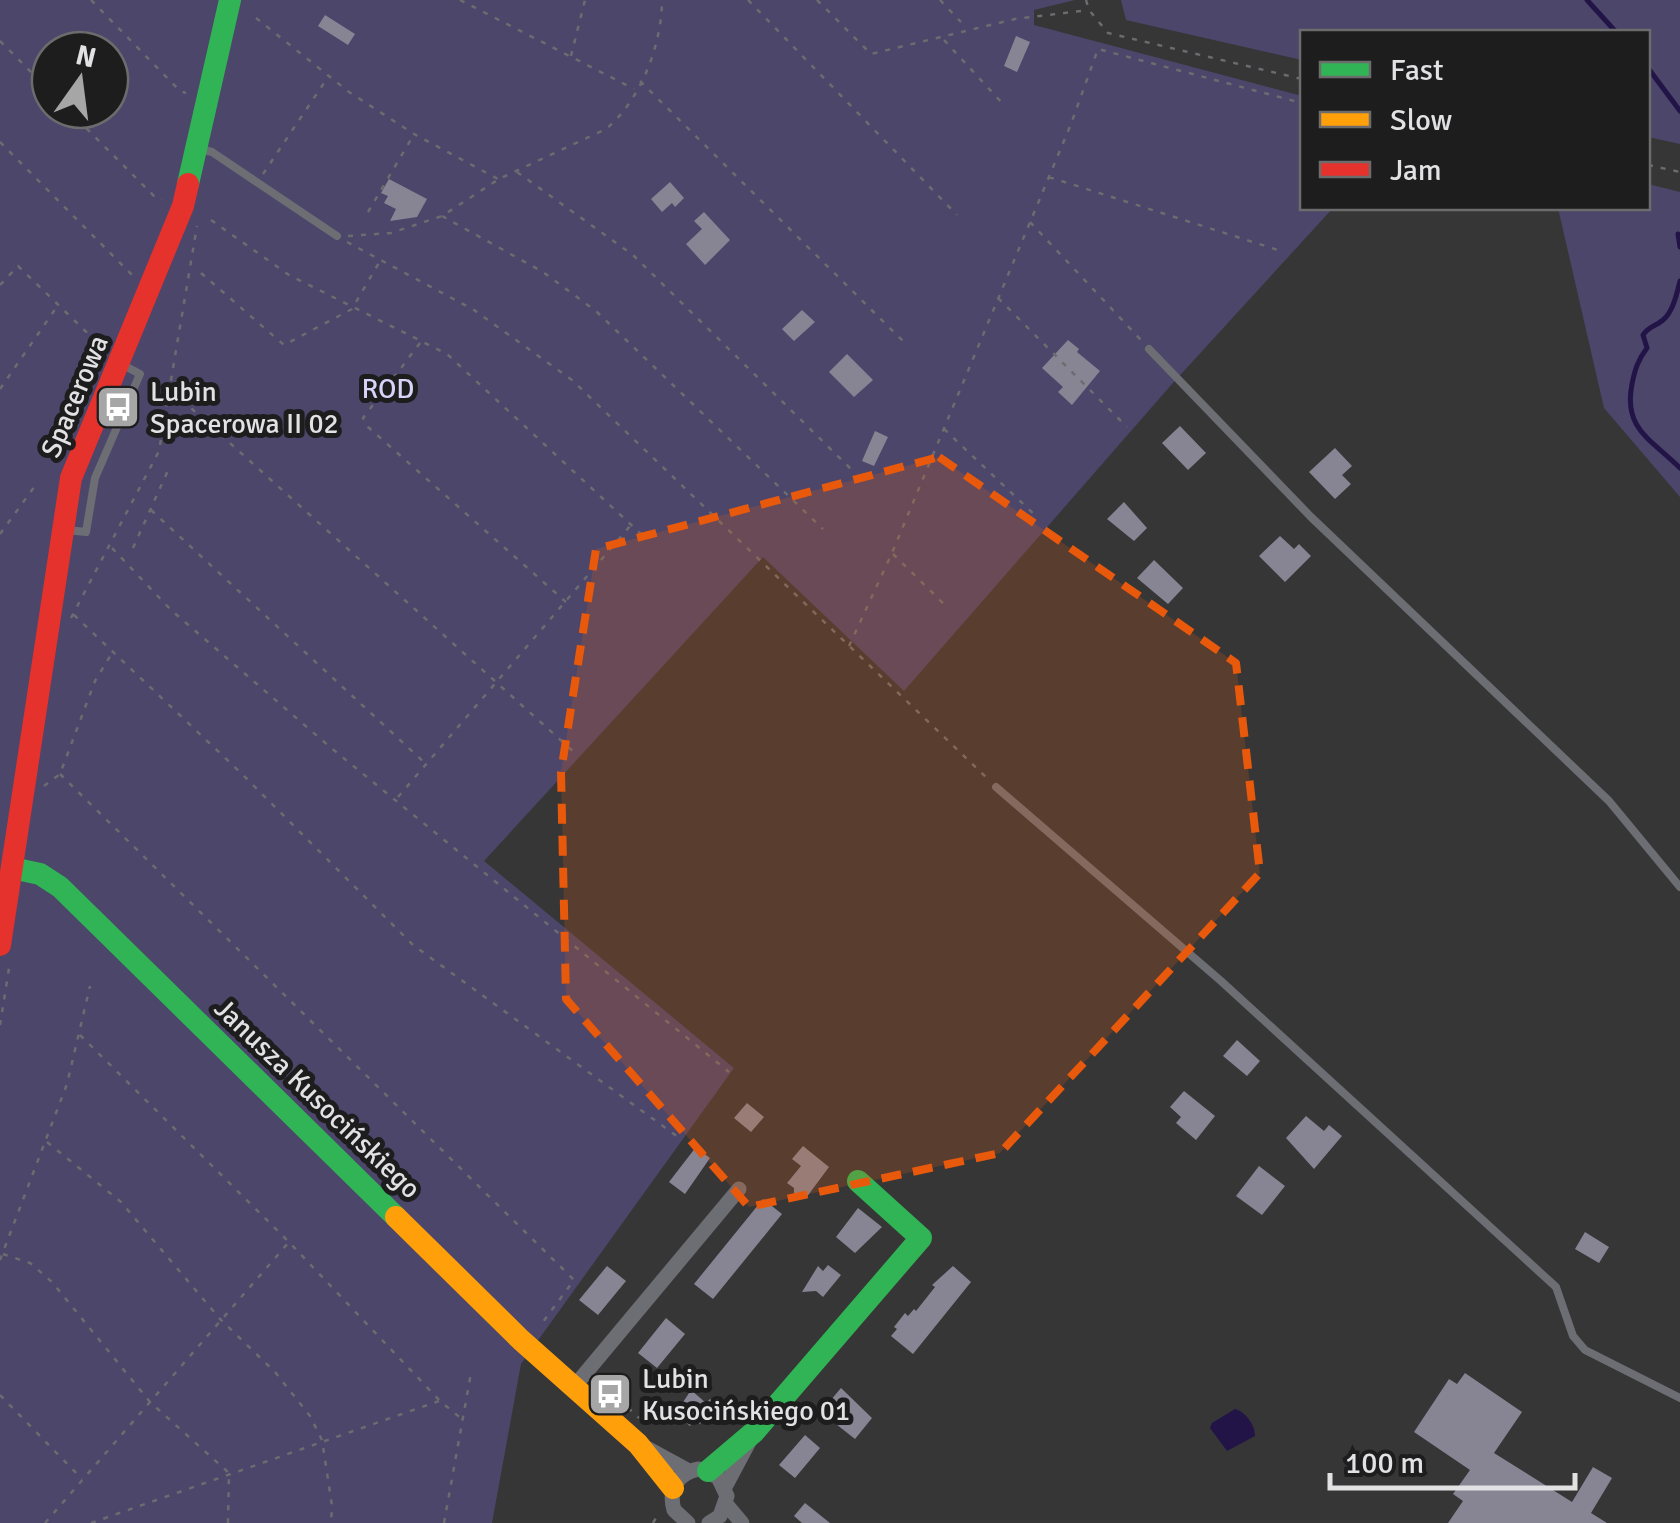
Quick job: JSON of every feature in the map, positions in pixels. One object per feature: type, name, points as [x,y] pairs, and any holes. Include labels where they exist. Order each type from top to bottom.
[{"type":"street","name":"Spacerowa","points":[[0,945],[76,464],[183,206],[230,0]]},
{"type":"street","name":"Janusza Kusocińskiego","points":[[12,868],[40,874],[60,887],[641,1436],[670,1507]]},
{"type":"street","points":[[712,1483],[921,1238],[858,1181]]},
{"type":"street","points":[[580,1380],[738,1189]]},
{"type":"street","points":[[641,1436],[712,1483],[742,1523]]},
{"type":"street","points":[[688,1523],[670,1507],[679,1478],[712,1483]]},
{"type":"street","points":[[710,1523],[720,1516],[712,1483]]},
{"type":"lane","points":[[196,148],[212,152],[337,236]]},
{"type":"lane","points":[[1150,348],[1311,516],[1609,801],[1680,887]]},
{"type":"lane","points":[[996,787],[1221,981],[1556,1287],[1574,1336],[1585,1350],[1680,1398]]},
{"type":"path","points":[[91,0],[180,91],[207,99]]},
{"type":"path","points":[[460,0],[636,90]]},
{"type":"path","points":[[571,58],[585,0]]},
{"type":"path","points":[[337,236],[410,229],[442,216],[499,180],[606,129],[620,117],[657,44],[662,0]]},
{"type":"path","points":[[748,0],[957,215]]},
{"type":"path","points":[[817,0],[872,54],[1015,19],[1089,10]]},
{"type":"path","points":[[940,0],[961,22]]},
{"type":"path","points":[[1086,0],[1089,10],[1108,33],[1300,79]]},
{"type":"path","points":[[256,18],[328,78],[414,134],[499,180]]},
{"type":"path","points":[[943,39],[1002,104]]},
{"type":"path","points":[[0,41],[30,72]]},
{"type":"path","points":[[848,647],[892,553],[1098,50],[1300,103]]},
{"type":"path","points":[[257,184],[328,78]]},
{"type":"path","points":[[640,81],[905,344]]},
{"type":"path","points":[[88,130],[155,197],[183,206]]},
{"type":"path","points":[[368,212],[414,134]]},
{"type":"path","points":[[0,142],[134,277],[154,281]]},
{"type":"path","points":[[1650,164],[1680,172]]},
{"type":"path","points":[[517,172],[633,254],[853,471]]},
{"type":"path","points":[[1048,176],[1281,251]]},
{"type":"path","points":[[442,216],[543,272],[597,312],[823,529]]},
{"type":"path","points":[[211,220],[289,274],[352,310],[446,354],[641,534]]},
{"type":"path","points":[[1029,221],[1150,348]]},
{"type":"path","points":[[69,624],[159,451],[197,226]]},
{"type":"path","points":[[337,236],[474,310],[572,380],[996,787]]},
{"type":"path","points":[[202,273],[284,345],[352,310],[381,260]]},
{"type":"path","points":[[0,285],[18,266],[120,364]]},
{"type":"path","points":[[997,298],[1127,428]]},
{"type":"path","points":[[0,389],[57,306]]},
{"type":"path","points":[[420,343],[363,418],[368,427],[566,602]]},
{"type":"path","points":[[171,390],[575,753]]},
{"type":"path","points":[[943,428],[1038,518]]},
{"type":"path","points":[[133,548],[170,466]]},
{"type":"path","points":[[0,534],[37,483]]},
{"type":"path","points":[[151,510],[426,764]]},
{"type":"path","points":[[397,798],[631,526]]},
{"type":"path","points":[[110,547],[171,610],[330,748],[397,798],[729,1072]]},
{"type":"path","points":[[892,553],[947,607]]},
{"type":"path","points":[[73,614],[241,773],[413,945],[678,1137]]},
{"type":"path","points":[[42,772],[40,789],[60,774],[95,681],[113,652]]},
{"type":"path","points":[[60,774],[574,1280],[536,1331]]},
{"type":"path","points":[[0,1260],[47,1142],[80,1035],[90,986]]},
{"type":"path","points":[[80,1035],[463,1420]]},
{"type":"path","points":[[47,1142],[121,1202],[220,1320],[275,1372],[310,1416],[322,1440],[332,1506],[330,1523]]},
{"type":"path","points":[[45,1523],[289,1242]]},
{"type":"path","points":[[4,1254],[30,1263],[52,1282],[150,1402],[230,1473]]},
{"type":"path","points":[[444,1523],[471,1373]]},
{"type":"path","points":[[580,1380],[637,1414],[641,1436]]},
{"type":"path","points":[[0,1395],[83,1480]]},
{"type":"path","points":[[91,1523],[440,1401]]},
{"type":"path","points":[[228,1523],[230,1473]]},
{"type":"highlighted area","points":[[939,457],[1236,663],[1260,873],[1000,1153],[749,1207],[566,999],[561,772],[596,549]]},
{"type":"green space","name":"ROD","points":[[0,0],[1075,0],[1034,10],[1034,25],[1300,95],[1300,210],[1331,210],[1172,384],[904,691],[763,557],[484,861],[734,1068],[521,1364],[492,1523],[0,1523]]},
{"type":"green space","points":[[1121,0],[1680,0],[1680,144],[1650,137],[1650,30],[1300,30],[1300,60],[1126,20]]},
{"type":"green space","points":[[1650,184],[1680,192],[1680,497],[1604,408],[1558,210],[1650,210]]},
{"type":"shaded area","points":[[1235,1409],[1249,1420],[1255,1436],[1227,1451],[1210,1428]]},
{"type":"building","points":[[325,15],[355,34],[348,45],[318,26]]},
{"type":"building","points":[[1016,36],[1030,42],[1017,72],[1004,66]]},
{"type":"building","points":[[389,179],[427,199],[417,217],[390,221],[396,209],[384,203],[388,196],[381,193]]},
{"type":"building","points":[[670,182],[684,198],[662,212],[651,199]]},
{"type":"building","points":[[704,212],[730,240],[705,265],[686,244],[702,229],[694,221]]},
{"type":"building","points":[[802,310],[815,322],[794,341],[782,329]]},
{"type":"building","points":[[1068,340],[1100,371],[1072,405],[1058,392],[1063,387],[1042,368]]},
{"type":"building","points":[[847,354],[873,380],[854,397],[829,372]]},
{"type":"building","points":[[1180,426],[1206,453],[1188,470],[1162,443]]},
{"type":"building","points":[[875,431],[888,437],[874,466],[862,461]]},
{"type":"building","points":[[1335,448],[1352,466],[1342,475],[1351,484],[1335,499],[1309,472]]},
{"type":"building","points":[[1124,502],[1147,528],[1134,541],[1107,519]]},
{"type":"building","points":[[1280,536],[1294,549],[1299,544],[1311,556],[1285,582],[1259,556]]},
{"type":"building","points":[[1154,560],[1183,588],[1168,604],[1137,578]]},
{"type":"building","points":[[1237,1040],[1260,1061],[1247,1076],[1223,1056]]},
{"type":"building","points":[[1184,1091],[1215,1116],[1196,1140],[1176,1123],[1181,1117],[1170,1107]]},
{"type":"building","points":[[747,1103],[764,1117],[751,1132],[734,1118]]},
{"type":"building","points":[[1306,1116],[1324,1131],[1329,1125],[1342,1136],[1314,1169],[1286,1138]]},
{"type":"building","points":[[803,1146],[829,1167],[806,1198],[794,1194],[794,1188],[787,1183],[801,1166],[792,1159]]},
{"type":"building","points":[[696,1147],[710,1158],[685,1194],[669,1182]]},
{"type":"building","points":[[1259,1166],[1285,1186],[1262,1215],[1236,1196]]},
{"type":"building","points":[[763,1199],[782,1214],[713,1299],[694,1284]]},
{"type":"building","points":[[858,1208],[882,1227],[855,1253],[836,1237]]},
{"type":"building","points":[[1585,1232],[1609,1247],[1599,1263],[1575,1249]]},
{"type":"building","points":[[828,1265],[841,1275],[823,1297],[816,1291],[802,1292],[818,1266],[823,1271]]},
{"type":"building","points":[[607,1266],[626,1281],[598,1315],[579,1300]]},
{"type":"building","points":[[953,1266],[971,1282],[913,1354],[891,1336],[897,1329],[894,1327],[905,1313],[908,1316],[916,1311],[935,1287],[932,1285]]},
{"type":"building","points":[[666,1318],[685,1334],[657,1368],[638,1353]]},
{"type":"building","points":[[1465,1373],[1522,1412],[1494,1453],[1572,1502],[1593,1467],[1612,1478],[1591,1513],[1607,1523],[1448,1523],[1463,1501],[1453,1494],[1470,1470],[1414,1432],[1449,1379],[1457,1384]]},
{"type":"building","points":[[841,1388],[872,1418],[855,1439],[827,1417],[836,1406],[830,1401]]},
{"type":"building","points":[[691,1390],[706,1403],[710,1399],[721,1408],[700,1424],[695,1420],[690,1426],[683,1420],[670,1422]]},
{"type":"building","points":[[805,1435],[820,1448],[795,1478],[779,1465]]},
{"type":"building","points":[[805,1503],[830,1523],[802,1523],[794,1516]]},
{"type":"waterway","points":[[1587,0],[1614,30]]},
{"type":"waterway","points":[[1650,71],[1680,111]]},
{"type":"waterway","points":[[1678,234],[1680,247]]},
{"type":"waterway","points":[[1680,281],[1669,312],[1643,335],[1647,348],[1636,369],[1630,399],[1642,432],[1680,468]]},
{"type":"traffic: fast","points":[[188,184],[230,0]]},
{"type":"traffic: fast","points":[[12,868],[40,874],[60,887],[396,1217]]},
{"type":"traffic: fast","points":[[708,1471],[754,1432],[921,1238],[858,1181]]},
{"type":"traffic: slow","points":[[396,1217],[521,1340],[638,1444],[673,1488]]},
{"type":"traffic: jam","points":[[0,945],[71,478],[183,206],[188,184]]},
{"type":"place","name":"Lubin Spacerowa II 02","points":[[118,407]]},
{"type":"place","name":"Lubin Kusocińskiego 01","points":[[610,1394]]}]
